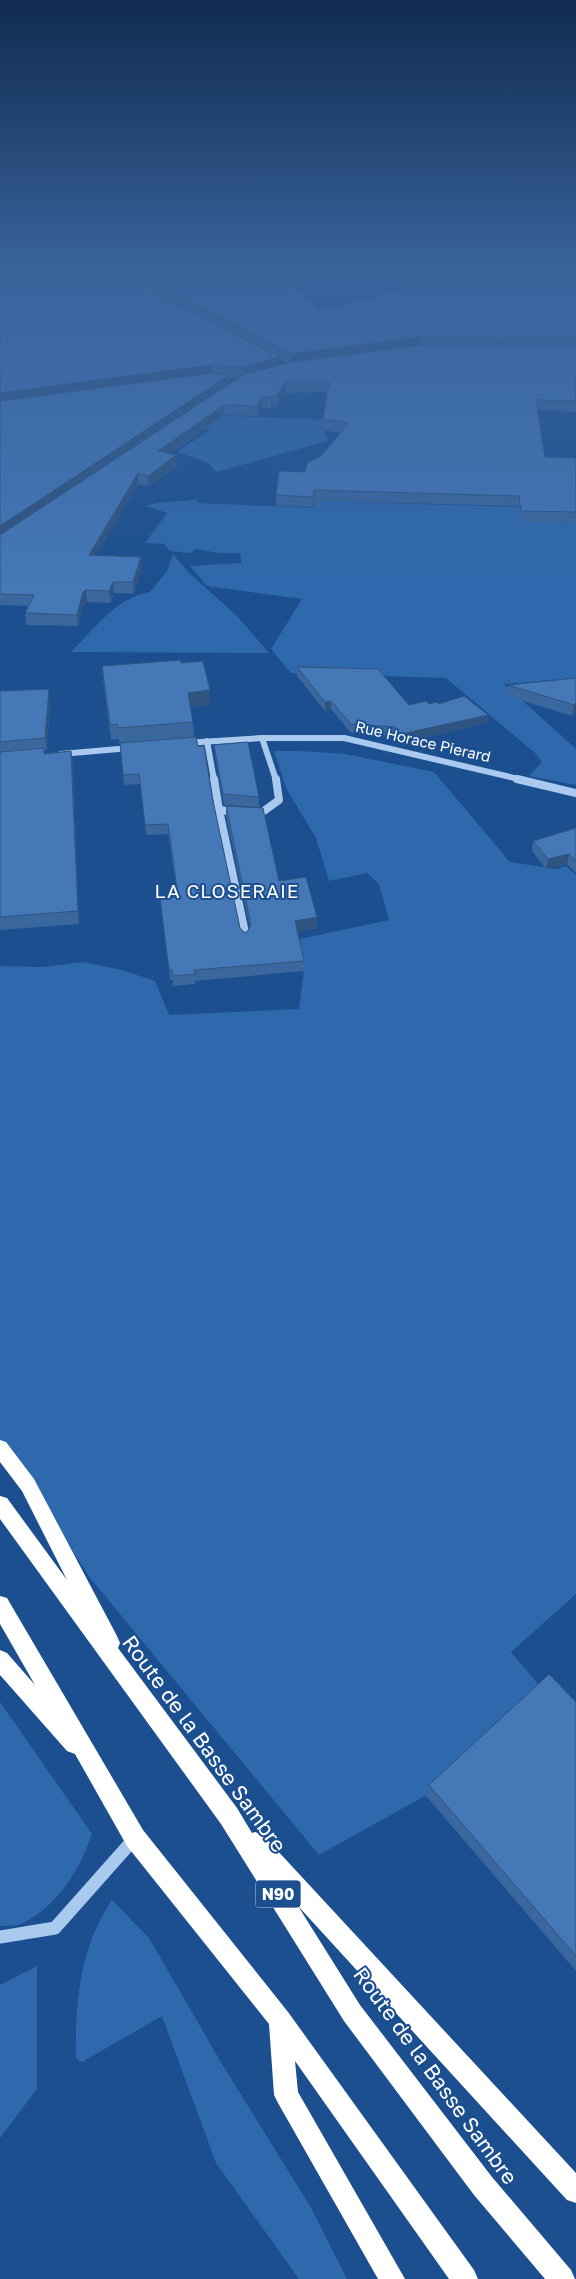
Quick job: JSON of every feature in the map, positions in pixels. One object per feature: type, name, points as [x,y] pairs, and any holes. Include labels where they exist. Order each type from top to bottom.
[{"type":"highway","points":[[0,1448],[28,1485],[134,1688]]},
{"type":"highway","name":"Route de la Basse Sambre","points":[[0,1504],[230,1816],[352,2013],[482,2186],[562,2279]]},
{"type":"highway","points":[[0,1606],[98,1771],[135,1838],[280,2020],[465,2279]]},
{"type":"highway","points":[[0,1660],[98,1771]]},
{"type":"highway","points":[[230,1816],[576,2191]]},
{"type":"highway","points":[[280,2020],[286,2095],[392,2279]]},
{"type":"street","name":"Rue Horace Pierard","points":[[180,743],[262,738],[344,738],[576,793]]},
{"type":"street","points":[[219,810],[262,813],[279,800],[276,782],[262,738]]},
{"type":"street","points":[[207,741],[219,810],[246,937]]},
{"type":"street","points":[[50,755],[135,747]]},
{"type":"street","points":[[0,1937],[56,1928],[135,1838]]},
{"type":"shaded area","points":[[210,415],[330,420],[325,430],[328,441],[216,472],[209,463],[177,452],[210,430],[191,425]]},
{"type":"shaded area","points":[[198,499],[197,503],[313,508],[315,501],[557,508],[559,523],[576,523],[576,678],[504,684],[576,749],[576,785],[529,776],[542,762],[535,753],[446,678],[291,673],[271,649],[302,599],[207,586],[190,566],[241,563],[240,553],[219,553],[196,549],[190,553],[170,551],[164,544],[145,543],[167,513],[146,506],[156,503]]},
{"type":"shaded area","points":[[173,554],[188,572],[236,615],[269,653],[71,652],[97,624],[117,607],[138,595],[150,592],[167,571]]},
{"type":"shaded area","points":[[274,751],[345,754],[434,772],[510,862],[556,869],[566,866],[576,875],[576,1594],[511,1652],[539,1685],[430,1793],[319,1855],[91,1579],[0,1442],[0,966],[43,967],[83,962],[122,970],[155,981],[169,1015],[299,1009],[304,971],[295,940],[389,920],[379,884],[367,873],[329,881],[316,838],[287,790]]},
{"type":"shaded area","points":[[0,1702],[92,1834],[74,1873],[57,1897],[36,1916],[23,1923],[6,1926],[0,1926]]},
{"type":"shaded area","points":[[112,1900],[149,1938],[222,2064],[310,2206],[347,2279],[299,2279],[216,2163],[162,2016],[82,2062],[76,2058],[77,2016],[86,1956],[101,1918]]},
{"type":"shaded area","points":[[37,1966],[37,2089],[0,2138],[0,1985]]},
{"type":"building","points":[[0,377],[118,377],[0,393]]},
{"type":"building","points":[[179,377],[225,377],[0,526],[0,401]]},
{"type":"building","points":[[239,377],[576,377],[576,401],[536,400],[545,457],[576,458],[576,512],[521,511],[519,496],[314,490],[313,497],[276,495],[279,471],[305,472],[307,463],[320,457],[349,423],[323,419],[329,382],[286,382],[277,395],[273,395],[271,398],[262,397],[257,406],[224,405],[158,451],[176,455],[148,476],[138,473],[89,555],[141,557],[133,582],[113,582],[109,591],[86,590],[83,592],[77,615],[25,613],[34,595],[0,594],[0,535]]},
{"type":"building","points":[[181,660],[181,663],[203,661],[210,690],[188,693],[193,722],[118,728],[117,724],[110,725],[102,666]]},
{"type":"building","points":[[297,667],[378,669],[409,705],[426,701],[429,704],[437,702],[439,704],[464,696],[488,715],[397,735],[395,727],[351,724],[331,701],[325,702]]},
{"type":"building","points":[[576,678],[576,703],[574,705],[508,685]]},
{"type":"building","points":[[49,689],[45,738],[0,742],[0,691]]},
{"type":"building","points":[[196,737],[198,746],[204,746],[213,801],[240,928],[247,932],[251,925],[226,806],[263,808],[279,881],[306,877],[317,917],[295,921],[304,961],[194,970],[195,974],[173,976],[172,970],[169,970],[160,899],[178,897],[168,824],[145,825],[139,774],[123,775],[120,743]]},
{"type":"building","points":[[248,742],[259,797],[223,794],[214,745]]},
{"type":"building","points":[[44,748],[44,754],[71,751],[78,911],[0,917],[0,752]]},
{"type":"building","points":[[576,828],[576,861],[569,854],[548,859],[533,841]]},
{"type":"building","points":[[549,1674],[576,1702],[576,1956],[429,1785]]},
{"type":"district","name":"LA CLOSERAIE","points":[[227,891]]}]
